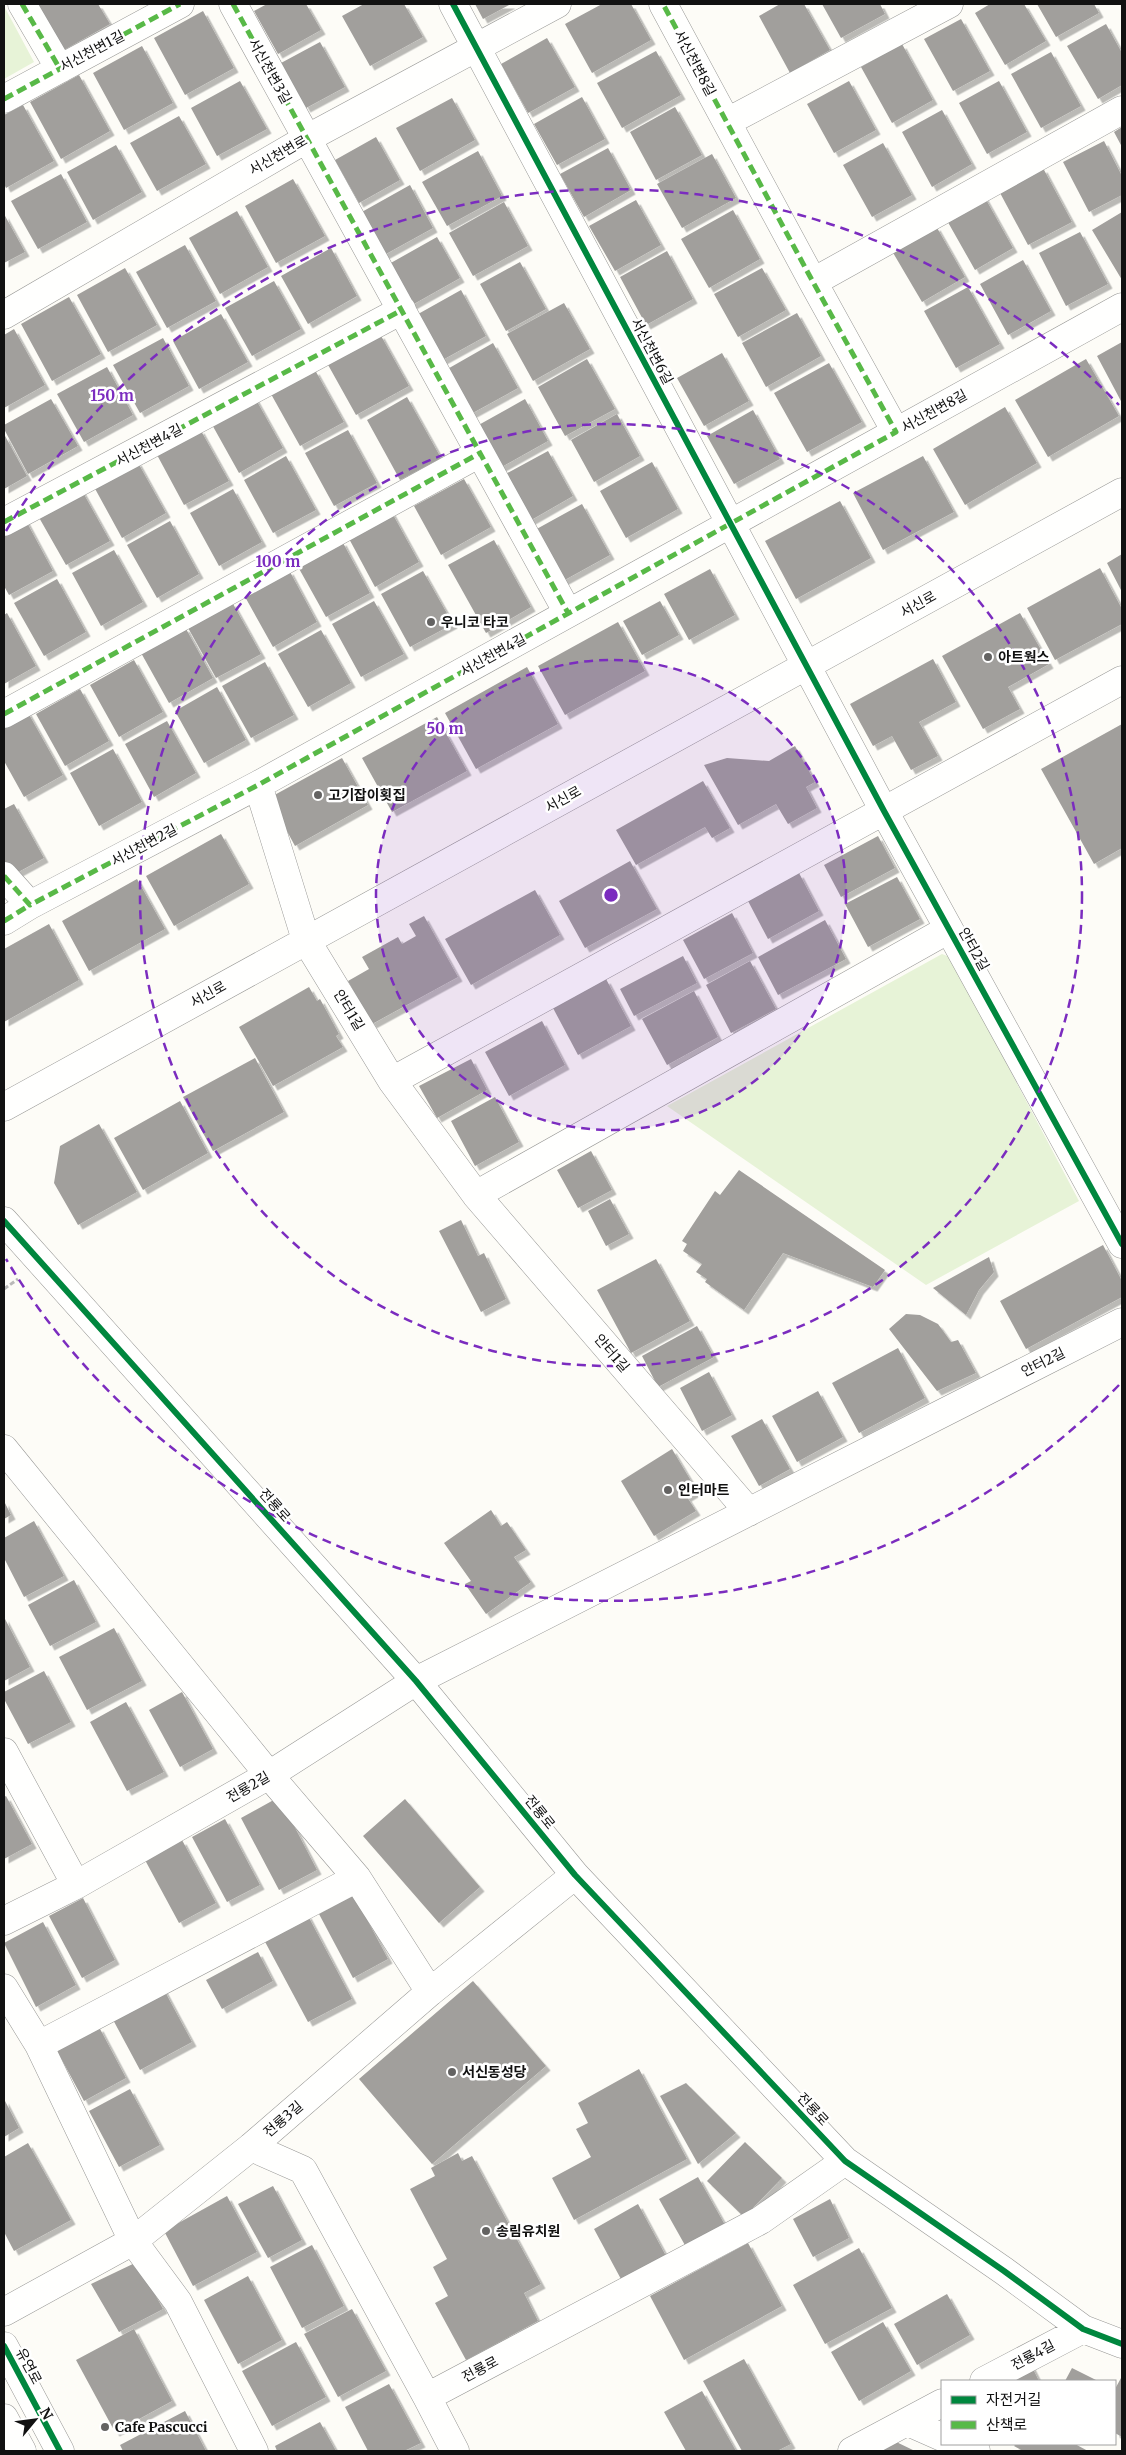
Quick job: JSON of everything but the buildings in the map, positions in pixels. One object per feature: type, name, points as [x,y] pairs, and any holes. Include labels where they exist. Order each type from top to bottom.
[{"type":"street","points":[[22,4],[60,69]]},
{"type":"street","name":"서신천변1길","points":[[4,99],[180,4]]},
{"type":"street","name":"서신천변3길","points":[[233,4],[308,138]]},
{"type":"street","name":"서신천변6길","points":[[452,4],[477,47],[806,666]]},
{"type":"street","name":"서신천변로","points":[[4,315],[308,138],[558,4]]},
{"type":"street","name":"서신천변8길","points":[[663,4],[896,432],[1122,307]]},
{"type":"street","points":[[727,122],[949,4]]},
{"type":"street","points":[[813,282],[1122,110]]},
{"type":"street","points":[[308,138],[568,613]]},
{"type":"street","name":"서신천변4길","points":[[4,522],[402,310]]},
{"type":"street","name":"서신천변4길","points":[[258,785],[896,432]]},
{"type":"street","points":[[4,714],[480,453]]},
{"type":"street","name":"서신로","points":[[4,1107],[1122,492]]},
{"type":"street","name":"안터2길","points":[[806,666],[948,929],[1122,1244]]},
{"type":"street","points":[[392,1081],[1122,680]]},
{"type":"street","name":"서신천변2길","points":[[4,921],[30,905],[258,785]]},
{"type":"street","name":"안터1길","points":[[258,785],[306,940],[392,1081],[476,1195],[748,1512]]},
{"type":"street","points":[[4,876],[30,905]]},
{"type":"street","name":"안터2길","points":[[476,1195],[948,929]]},
{"type":"street","name":"전룡로","points":[[4,1221],[416,1681],[575,1875],[845,2161],[1004,2271],[1083,2329],[1122,2344]]},
{"type":"street","name":"안터2길","points":[[748,1512],[1122,1322]]},
{"type":"street","points":[[4,1449],[269,1775],[357,1878],[430,1992]]},
{"type":"street","points":[[416,1681],[748,1512]]},
{"type":"street","name":"전룡2길","points":[[4,1921],[76,1885],[269,1775],[416,1681]]},
{"type":"street","points":[[4,1752],[76,1885]]},
{"type":"street","name":"전룡3길","points":[[4,2312],[133,2240],[251,2147],[430,1992],[575,1875]]},
{"type":"street","points":[[38,2045],[357,1878]]},
{"type":"street","points":[[4,1988],[38,2045],[133,2240],[178,2302],[254,2451]]},
{"type":"street","points":[[251,2147],[303,2170],[427,2396],[455,2451]]},
{"type":"street","name":"전룡로","points":[[427,2396],[761,2220],[845,2161]]},
{"type":"street","name":"전룡4길","points":[[986,2380],[1083,2329]]},
{"type":"street","name":"유연로","points":[[4,2346],[60,2451]]},
{"type":"street","points":[[852,2451],[941,2404]]},
{"type":"street","points":[[4,2418],[22,2451]]},
{"type":"street","points":[[908,2422],[941,2437]]},
{"type":"street","points":[[961,2445],[976,2451]]},
{"type":"green space","points":[[4,6],[34,62],[4,79]]},
{"type":"green space","points":[[942,954],[950,957],[1079,1201],[926,1285],[667,1106]]},
{"type":"marked path","points":[[22,4],[60,69]]},
{"type":"marked path","points":[[4,99],[180,4]]},
{"type":"marked path","points":[[233,4],[568,613]]},
{"type":"marked path","points":[[4,876],[30,905],[258,785],[896,432],[663,4]]},
{"type":"marked path","points":[[4,522],[402,310]]},
{"type":"marked path","points":[[4,714],[480,453]]},
{"type":"marked path","points":[[4,921],[30,905]]},
{"type":"cycle path","points":[[453,4],[884,811],[1122,1244]]},
{"type":"cycle path","points":[[4,1221],[416,1681],[575,1875],[845,2161],[1004,2271],[1083,2329],[1122,2344]]},
{"type":"cycle path","points":[[4,2346],[60,2451]]},
{"type":"place","name":"우니코 타코","points":[[431,622]]},
{"type":"place","name":"아트웍스","points":[[988,657]]},
{"type":"place","name":"고기잡이횟집","points":[[318,795]]},
{"type":"place","name":"인터마트","points":[[668,1490]]},
{"type":"place","name":"서신동성당","points":[[452,2072]]},
{"type":"place","name":"송림유치원","points":[[486,2231]]},
{"type":"place","name":"Cafe Pascucci","points":[[105,2427]]}]
